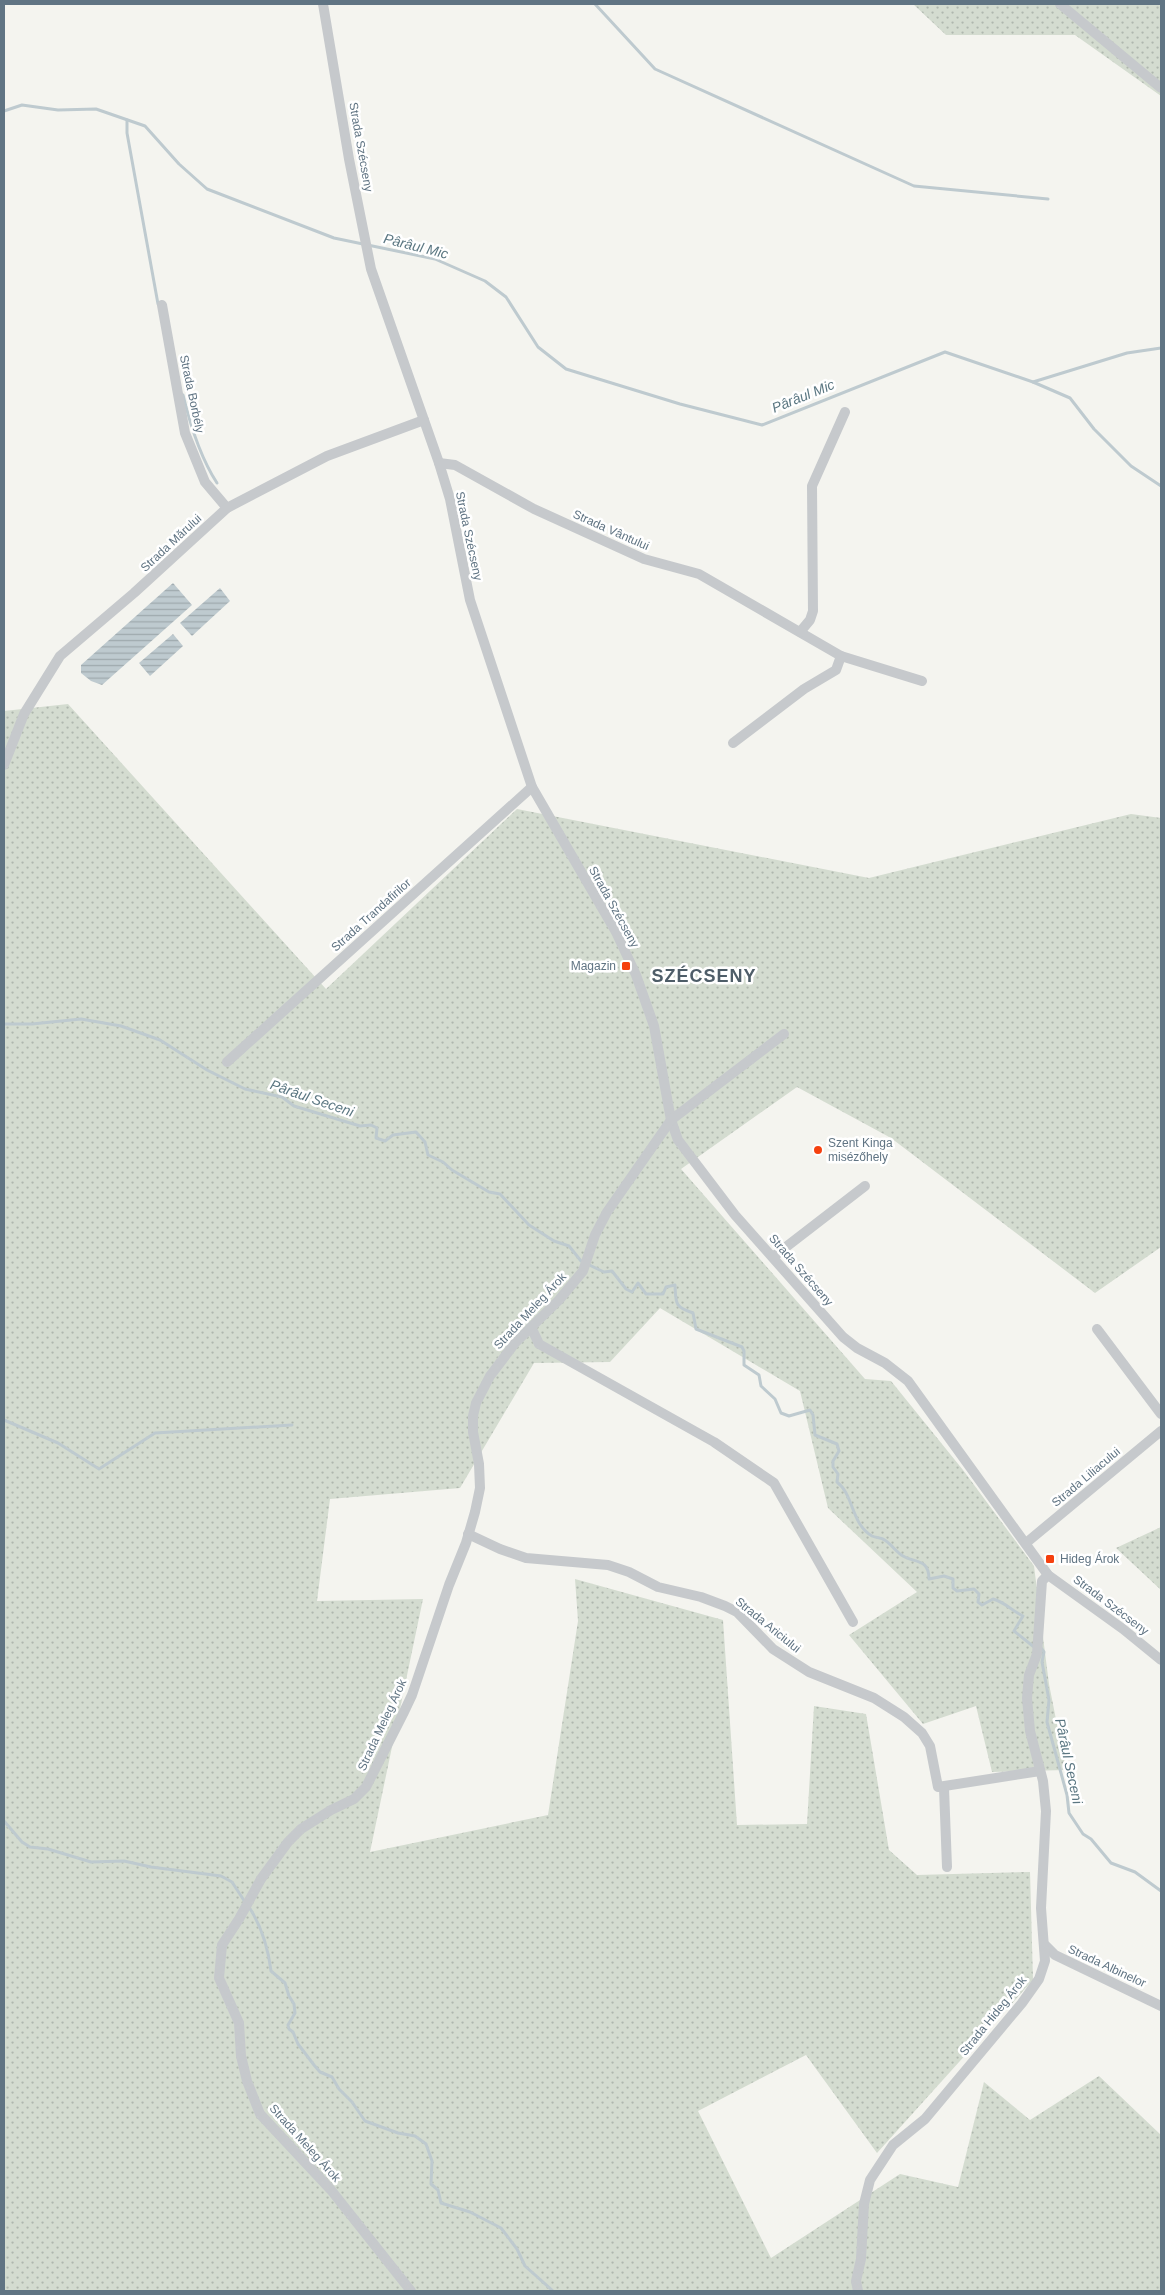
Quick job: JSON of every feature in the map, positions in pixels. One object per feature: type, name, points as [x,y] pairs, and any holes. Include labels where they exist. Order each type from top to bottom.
[{"type":"street","name":"Strada Szécseny","points":[[323,4],[371,268],[450,499],[470,600],[532,787],[616,932],[636,975],[654,1026],[671,1120],[685,1150],[735,1215],[848,1342],[885,1362],[908,1381],[1048,1575],[1123,1629],[1161,1660]]},
{"type":"street","points":[[1060,4],[1161,88]]},
{"type":"street","name":"Strada Borbély","points":[[162,305],[185,433],[205,482],[227,508]]},
{"type":"street","points":[[800,632],[810,620],[813,611],[812,486],[845,412]]},
{"type":"street","name":"Strada Mărului","points":[[4,765],[24,714],[60,656],[134,593],[227,508],[327,456],[424,420]]},
{"type":"street","name":"Strada Vântului","points":[[438,463],[455,465],[534,509],[644,559],[699,574],[841,656],[922,682]]},
{"type":"street","points":[[733,743],[804,689],[836,670],[841,656]]},
{"type":"street","name":"Strada Trandafirilor","points":[[227,1062],[532,787]]},
{"type":"street","name":"Strada Meleg Árok","points":[[411,2291],[331,2190],[260,2114],[245,2074],[241,2056],[240,2028],[220,1978],[222,1945],[261,1879],[276,1857],[301,1829],[331,1810],[354,1799],[369,1782],[412,1694],[468,1534],[480,1488],[479,1464],[473,1432],[476,1403],[494,1369],[515,1343],[571,1287],[587,1264],[595,1235],[607,1212],[671,1120],[784,1034]]},
{"type":"street","points":[[774,1257],[864,1186]]},
{"type":"street","points":[[531,1327],[539,1344],[714,1442],[774,1483],[853,1622]]},
{"type":"street","points":[[1097,1329],[1161,1414]]},
{"type":"street","name":"Strada Liliacului","points":[[1026,1543],[1161,1431]]},
{"type":"street","name":"Strada Ariciului","points":[[468,1534],[500,1549],[526,1558],[608,1565],[629,1572],[658,1587],[701,1597],[726,1606],[737,1612],[773,1649],[809,1672],[874,1698],[904,1717],[922,1733],[930,1746],[938,1787],[944,1788],[947,1867]]},
{"type":"street","name":"Strada Hideg Árok","points":[[858,2291],[856,2281],[861,2259],[864,2204],[870,2180],[893,2145],[925,2119],[1022,2003],[1039,1979],[1045,1961],[1045,1945],[1040,1908],[1046,1811],[1040,1771],[1030,1730],[1027,1698],[1029,1675],[1037,1648],[1042,1581],[1048,1575]]},
{"type":"street","points":[[944,1788],[1040,1771]]},
{"type":"street","name":"Strada Albinelor","points":[[1045,1945],[1055,1955],[1161,2006]]},
{"type":"shaded area","points":[[913,4],[1161,4],[1161,96],[1075,35],[946,35]]},
{"type":"shaded area","points":[[173,583],[192,605],[102,685],[91,681],[81,673],[81,665]]},
{"type":"shaded area","points":[[220,588],[230,601],[192,636],[180,623]]},
{"type":"shaded area","points":[[173,634],[183,646],[150,676],[139,663]]},
{"type":"shaded area","points":[[68,704],[326,989],[517,809],[869,878],[1131,814],[1161,818],[1161,1247],[1095,1293],[891,1138],[797,1087],[681,1169],[865,1379],[891,1381],[963,1470],[1034,1566],[1049,1684],[1066,1770],[992,1772],[976,1706],[923,1724],[849,1635],[917,1592],[828,1508],[800,1391],[660,1308],[610,1362],[534,1363],[460,1488],[330,1499],[317,1601],[423,1599],[370,1852],[548,1815],[578,1621],[575,1579],[723,1620],[737,1825],[807,1824],[814,1706],[866,1714],[889,1850],[917,1875],[1030,1872],[1033,1980],[877,2153],[806,2055],[698,2111],[771,2258],[900,2174],[958,2187],[984,2082],[1030,2120],[1099,2076],[1161,2135],[1161,2291],[4,2291],[4,711]]},
{"type":"shaded area","points":[[1161,1527],[1161,1590],[1116,1548]]},
{"type":"waterway","points":[[595,4],[655,69],[914,186],[1048,199]]},
{"type":"waterway","name":"Pârâul Mic","points":[[4,111],[22,105],[58,110],[96,109],[145,126],[179,164],[207,189],[334,238],[435,259],[485,281],[506,297],[538,347],[566,369],[680,404],[762,425],[945,352],[1033,382],[1070,398],[1094,429],[1131,466],[1161,486]]},
{"type":"waterway","points":[[127,120],[127,133],[158,304]]},
{"type":"waterway","name":"Pârâul Mic","points":[[1033,382],[1127,353],[1161,348]]},
{"type":"waterway","points":[[183,395],[196,440],[205,462],[217,483]]},
{"type":"waterway","name":"Pârâul Seceni","points":[[4,1024],[32,1024],[81,1019],[121,1026],[160,1040],[207,1070],[245,1089],[282,1097],[294,1106],[360,1126],[371,1125],[377,1128],[376,1138],[385,1141],[393,1135],[416,1132],[425,1142],[428,1155],[443,1162],[452,1170],[489,1192],[500,1194],[529,1225],[554,1241],[569,1246],[581,1261],[604,1272],[612,1271],[626,1289],[632,1292],[638,1283],[646,1294],[663,1294],[666,1287],[675,1285],[677,1304],[682,1309],[693,1313],[696,1329],[742,1347],[744,1351],[744,1365],[759,1375],[761,1386],[775,1399],[781,1413],[789,1416],[810,1410],[813,1415],[815,1435],[837,1444],[839,1451],[833,1461],[833,1467],[838,1474],[837,1482],[847,1494],[856,1517],[865,1531],[872,1536],[881,1538],[903,1556],[924,1564],[929,1579],[944,1576],[953,1579],[953,1588],[957,1591],[974,1589],[979,1594],[978,1602],[982,1605],[993,1599],[1023,1616],[1014,1631],[1034,1647]]},
{"type":"waterway","points":[[4,1420],[58,1443],[99,1469],[155,1433],[292,1425]]},
{"type":"waterway","name":"Pârâul Seceni","points":[[1041,1648],[1044,1652],[1042,1662],[1049,1700],[1047,1722],[1067,1795],[1069,1813],[1083,1834],[1091,1839],[1111,1863],[1135,1872],[1161,1891]]},
{"type":"waterway","points":[[4,1821],[22,1842],[30,1847],[48,1849],[91,1862],[124,1861],[151,1867],[221,1876],[232,1882],[245,1902]]},
{"type":"waterway","points":[[249,1907],[264,1937],[271,1971],[285,1983],[294,2004],[295,2013],[288,2025],[289,2029],[293,2032],[298,2044],[314,2065],[320,2072],[332,2077],[339,2089],[352,2102],[365,2121],[398,2133],[415,2136],[426,2144],[432,2161],[431,2184],[438,2190],[441,2203],[470,2212],[501,2228],[517,2249],[525,2266],[553,2291]]},
{"type":"place","name":"Magazin","points":[[626,966]]},
{"type":"place","name":"Szent Kinga misézőhely","points":[[818,1150]]},
{"type":"place","name":"Hideg Árok","points":[[1050,1559]]},
{"type":"district","name":"SZÉCSENY","points":[[704,976]]}]
